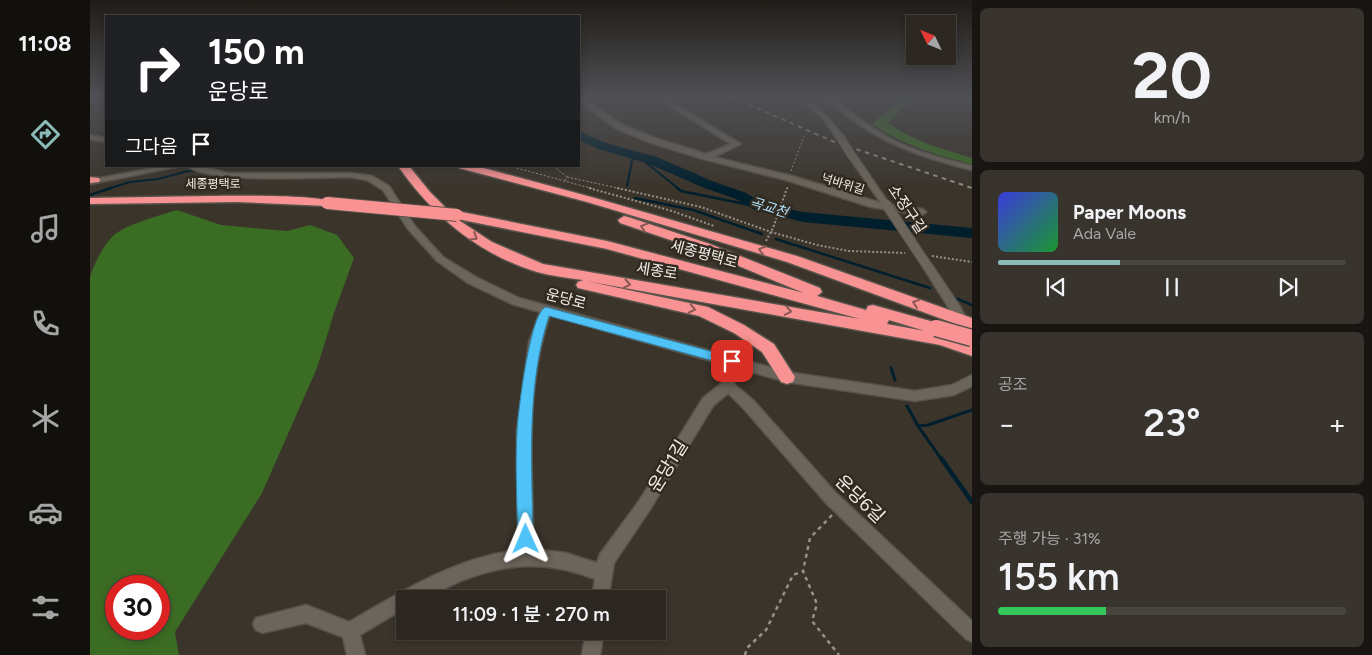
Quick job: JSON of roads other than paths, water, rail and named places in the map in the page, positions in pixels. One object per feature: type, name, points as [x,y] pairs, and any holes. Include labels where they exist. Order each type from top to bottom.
[{"type":"highway","name":"세종로","points":[[403,167],[419,187],[471,236],[496,250],[540,268],[938,333]]},
{"type":"highway","points":[[466,167],[705,247],[820,295],[938,333],[972,349]]},
{"type":"highway","points":[[467,167],[591,200],[792,259],[967,321]]},
{"type":"highway","name":"세종평택로","points":[[93,198],[120,192],[326,199]]},
{"type":"highway","name":"세종평택로","points":[[93,198],[326,199]]},
{"type":"highway","points":[[326,199],[452,210]]},
{"type":"highway","name":"세종평택로","points":[[452,210],[607,236],[820,295]]},
{"type":"highway","name":"세종평택로","points":[[452,210],[693,267],[938,333]]},
{"type":"highway","points":[[496,250],[536,272],[605,291],[703,311],[739,329],[768,348],[787,377]]},
{"type":"highway","points":[[938,333],[972,338]]},
{"type":"street","name":"넉바위길","points":[[622,128],[652,140],[706,157],[874,205],[922,212]]},
{"type":"street","points":[[706,157],[737,144],[709,128]]},
{"type":"street","name":"소정구길","points":[[833,128],[967,321],[972,349]]},
{"type":"street","points":[[867,128],[891,141],[928,156],[972,168]]},
{"type":"street","points":[[90,137],[105,140]]},
{"type":"street","points":[[92,181],[171,167]]},
{"type":"street","name":"운당로","points":[[194,167],[208,172],[227,175],[312,175],[369,178],[386,188],[411,227],[440,259],[472,280],[516,301],[546,311],[787,377],[915,396],[954,390],[972,380]]},
{"type":"street","points":[[312,175],[318,167]]},
{"type":"street","points":[[526,557],[524,431],[535,342],[546,311]]},
{"type":"street","points":[[728,386],[732,361]]},
{"type":"street","name":"운당6길","points":[[728,386],[748,405],[840,506],[972,633]]},
{"type":"street","name":"운당1길","points":[[601,590],[606,560],[644,506],[708,402],[728,386]]},
{"type":"street","points":[[422,590],[479,565],[526,557],[551,558],[579,564],[604,574]]},
{"type":"street","points":[[350,631],[396,605]]},
{"type":"street","points":[[262,624],[306,614],[350,631]]},
{"type":"street","points":[[350,631],[356,655]]},
{"type":"street","points":[[591,655],[594,640]]},
{"type":"waterway","name":"곡교천","points":[[580,135],[602,146],[652,160],[707,184],[741,196],[760,207],[803,217],[972,233]]},
{"type":"waterway","name":"곡교천","points":[[627,186],[633,156],[644,161],[679,189]]},
{"type":"waterway","points":[[107,189],[130,182],[158,179],[188,171],[205,170],[208,167]]},
{"type":"waterway","points":[[90,195],[111,188]]},
{"type":"waterway","points":[[677,188],[681,191],[760,207]]},
{"type":"waterway","points":[[635,198],[693,210],[762,234]]},
{"type":"waterway","points":[[776,239],[930,288]]},
{"type":"waterway","points":[[953,297],[972,305]]},
{"type":"waterway","points":[[891,368],[895,380]]},
{"type":"waterway","points":[[907,406],[918,426]]},
{"type":"waterway","points":[[918,426],[928,425],[972,410]]},
{"type":"waterway","points":[[918,426],[942,460]]},
{"type":"waterway","points":[[941,458],[972,502]]},
{"type":"railway","points":[[801,128],[832,141],[972,188]]}]
